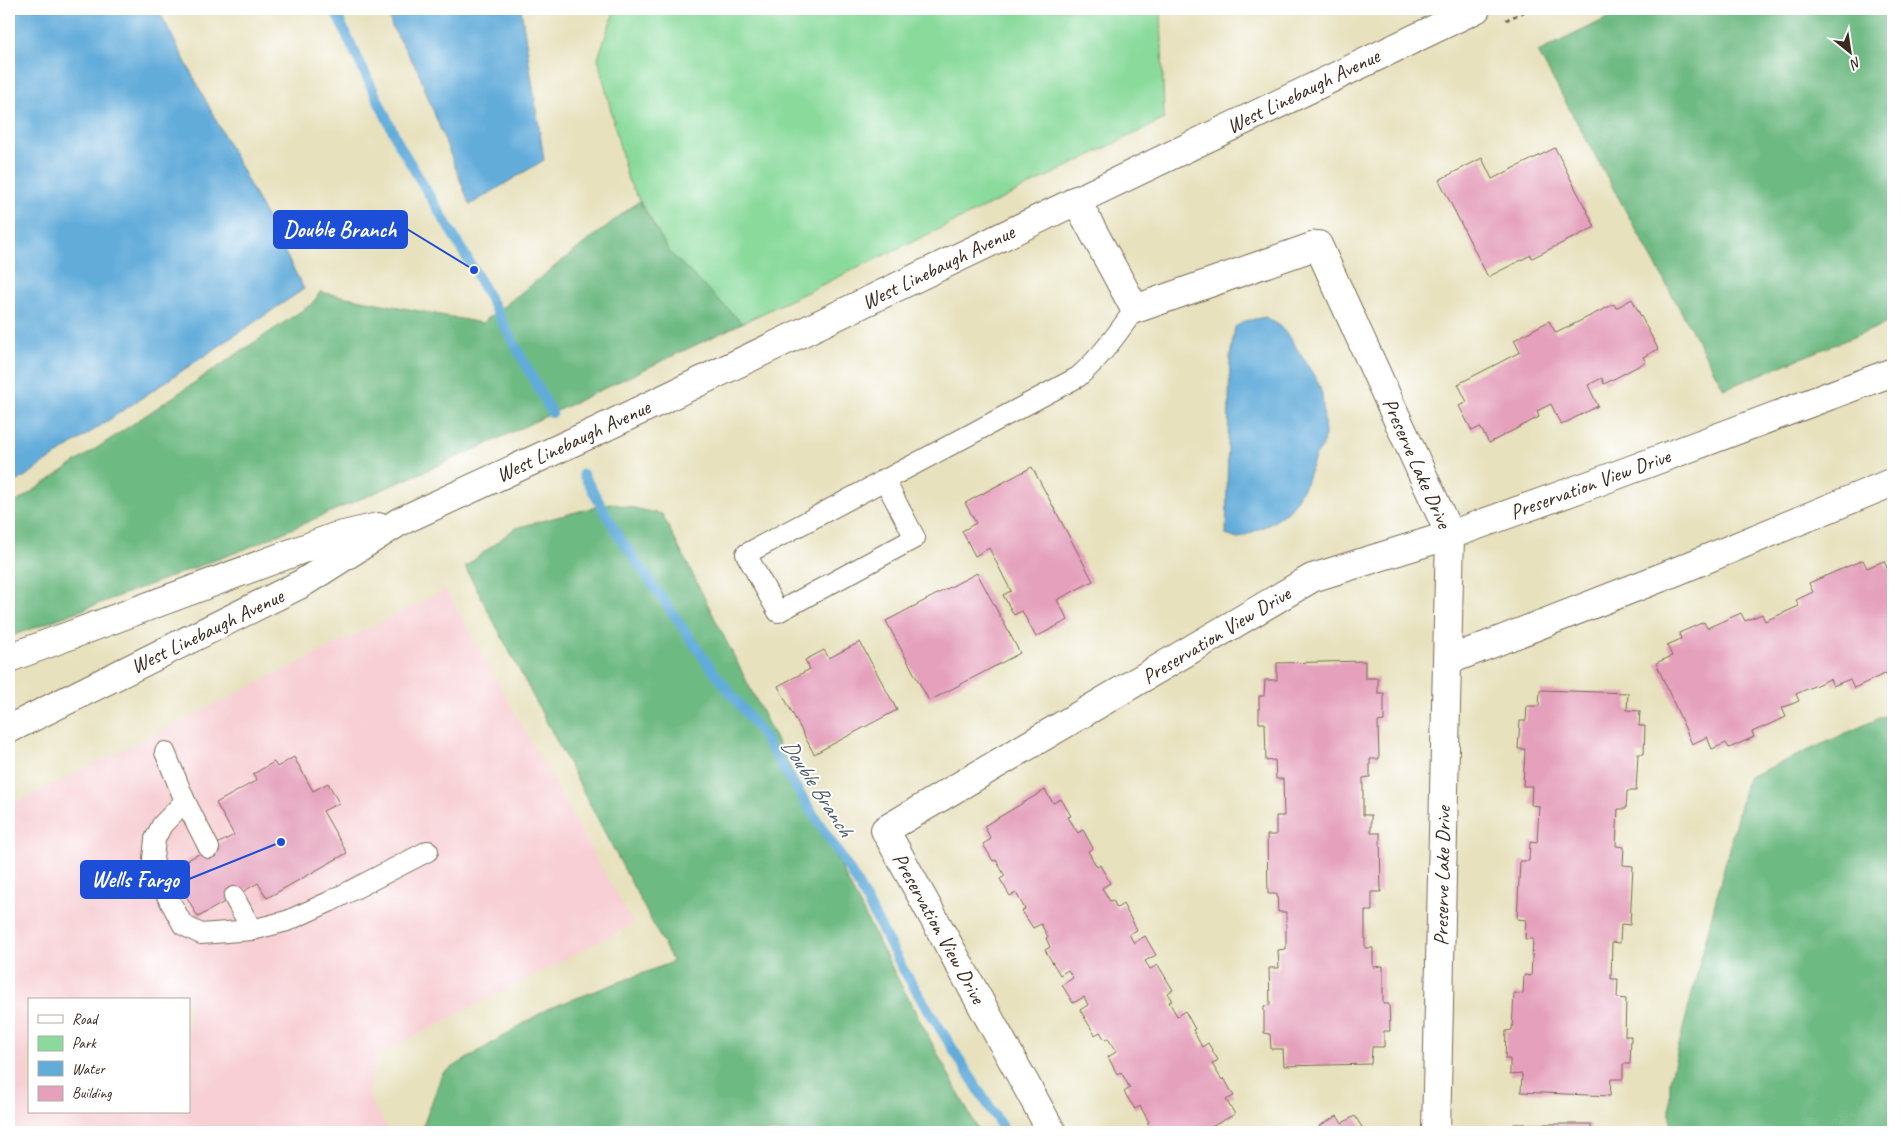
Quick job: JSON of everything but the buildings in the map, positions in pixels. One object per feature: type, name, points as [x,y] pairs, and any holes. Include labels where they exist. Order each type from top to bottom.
[{"type":"street","name":"West Linebaugh Avenue","points":[[9,729],[301,584],[399,522],[608,425],[1476,9]]},
{"type":"street","points":[[1076,200],[1134,309]]},
{"type":"street","name":"Preserve Lake Drive","points":[[1134,309],[1318,245],[1450,535],[1436,1132]]},
{"type":"street","name":"Preservation View Drive","points":[[1052,1132],[885,830],[1312,578],[1450,535],[1607,479],[1893,372]]},
{"type":"street","points":[[1447,661],[1665,576],[1893,482]]},
{"type":"street","name":"West Linebaugh Avenue","points":[[9,658],[335,537],[399,522]]},
{"type":"lane","points":[[884,479],[915,538],[778,612],[746,554],[884,479],[1078,377],[1112,343],[1134,309]]},
{"type":"lane","points":[[165,752],[185,801],[209,848]]},
{"type":"lane","points":[[185,801],[162,825],[156,839],[153,859],[160,881],[183,924],[200,934],[252,930],[295,917],[428,851]]},
{"type":"lane","points":[[234,897],[252,930]]},
{"type":"shaded area","points":[[446,590],[633,924],[377,1056],[367,1094],[390,1132],[9,1132],[9,806]]},
{"type":"green space","points":[[615,9],[1161,9],[1164,119],[1002,199],[742,323],[670,253],[628,180],[598,58]]},
{"type":"green space","points":[[1626,9],[1893,9],[1893,321],[1724,389],[1538,52]]},
{"type":"green space","points":[[639,201],[670,253],[742,323],[483,446],[245,549],[9,637],[9,507],[313,303],[320,292],[482,323]]},
{"type":"green space","points":[[610,503],[662,514],[879,943],[979,1132],[421,1132],[442,1074],[547,1009],[673,962],[465,567],[515,528]]},
{"type":"green space","points":[[1893,712],[1893,1132],[1670,1132],[1670,1080],[1747,778]]},
{"type":"water","points":[[9,9],[158,9],[304,289],[9,487]]},
{"type":"water","points":[[387,9],[521,9],[544,160],[470,205],[417,69],[392,27]]},
{"type":"water","points":[[1265,317],[1279,325],[1292,341],[1318,382],[1322,394],[1325,435],[1322,447],[1315,457],[1306,483],[1291,508],[1272,523],[1237,539],[1226,535],[1230,357],[1235,327],[1245,321]]},
{"type":"waterway","name":"Double Branch","points":[[334,9],[400,146],[474,270],[552,413]]},
{"type":"waterway","name":"Double Branch","points":[[583,474],[618,535],[708,664],[756,726],[854,877],[904,971],[1005,1132]]},
{"type":"place","name":"Double Branch","points":[[474,270]]},
{"type":"place","name":"Wells Fargo","points":[[281,842]]}]
